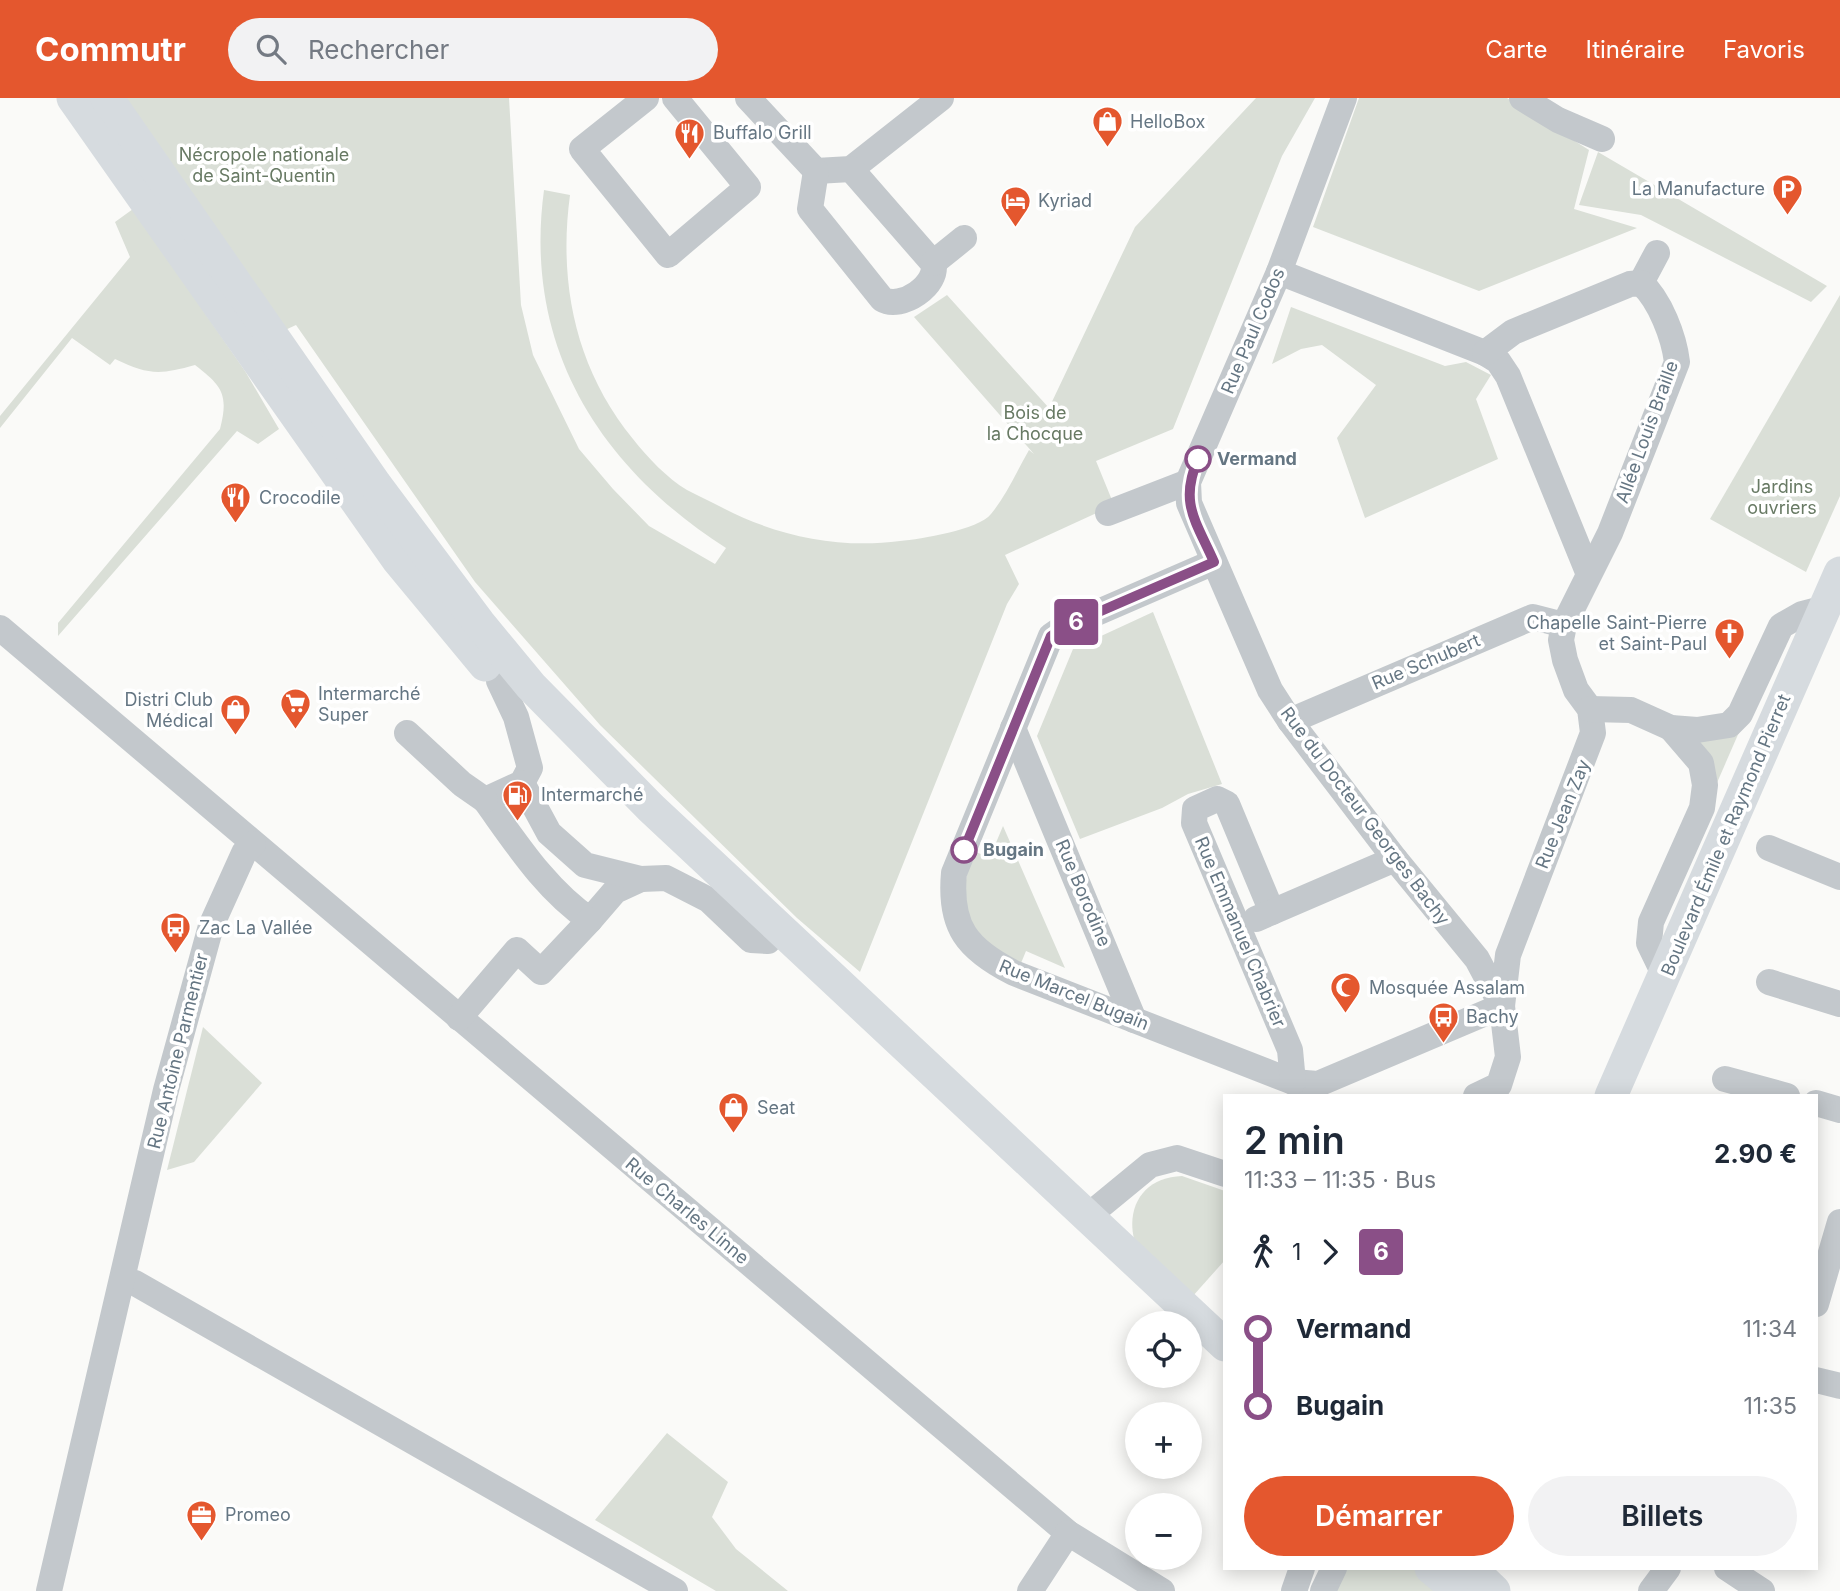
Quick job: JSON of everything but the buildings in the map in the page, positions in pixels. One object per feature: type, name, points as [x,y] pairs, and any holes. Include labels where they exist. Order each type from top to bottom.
[{"type":"main road","points":[[73,98],[391,550],[499,681],[567,751],[911,1074],[1223,1343]]},
{"type":"main road","points":[[107,98],[375,484],[479,623],[531,686],[651,808],[1082,1222],[1166,1311]]},
{"type":"main road","name":"Boulevard Émile et Raymond Pierret","points":[[1628,1094],[1833,607],[1840,573]]},
{"type":"main road","name":"Boulevard Émile et Raymond Pierret","points":[[1612,1094],[1833,607]]},
{"type":"main road","points":[[1202,1347],[1223,1367]]},
{"type":"main road","points":[[1433,1570],[1459,1591]]},
{"type":"main road","points":[[1472,1570],[1494,1591]]},
{"type":"street","points":[[646,98],[582,149],[668,255],[748,187],[675,98]]},
{"type":"street","points":[[748,98],[816,171]]},
{"type":"street","points":[[816,171],[851,169],[941,98]]},
{"type":"street","name":"Rue Paul Codos","points":[[1188,482],[1279,272],[1344,98]]},
{"type":"street","points":[[1522,98],[1558,120],[1602,139]]},
{"type":"street","points":[[816,171],[810,209],[882,299],[890,304],[901,303],[933,279],[936,271],[933,263],[851,169]]},
{"type":"street","points":[[933,263],[964,238]]},
{"type":"street","points":[[1485,353],[1513,332],[1630,284],[1641,283],[1657,253]]},
{"type":"street","points":[[1279,272],[1485,353],[1498,361],[1508,376],[1588,572]]},
{"type":"street","name":"Allée Louis Braille","points":[[1564,625],[1588,572],[1610,533],[1677,362],[1675,345],[1649,290],[1641,283]]},
{"type":"street","points":[[1108,513],[1188,482]]},
{"type":"street","name":"Rue du Docteur Georges Bachy","points":[[1188,482],[1189,503],[1270,690],[1290,721],[1395,859],[1477,959],[1502,1006],[1508,1057],[1499,1085],[1480,1094]]},
{"type":"street","name":"Rue Marcel Bugain","points":[[1214,562],[1064,627],[1051,636],[954,873],[952,893],[959,926],[978,953],[991,961],[1293,1082],[1318,1084],[1502,1006]]},
{"type":"street","points":[[1564,625],[1561,640],[1565,660],[1576,690],[1590,709],[1631,710],[1671,728],[1697,730],[1728,725],[1740,714],[1781,626],[1802,614],[1833,607]]},
{"type":"street","name":"Rue Schubert","points":[[1290,721],[1533,617],[1564,625]]},
{"type":"street","points":[[0,628],[253,844]]},
{"type":"street","points":[[485,800],[522,783],[530,768],[516,716],[499,681]]},
{"type":"street","name":"Rue Jean Zay","points":[[1502,1006],[1508,955],[1587,755],[1593,733],[1590,709]]},
{"type":"street","name":"Rue Borodine","points":[[1013,728],[1134,1020]]},
{"type":"street","points":[[1665,976],[1649,943],[1651,922],[1702,808],[1705,785],[1701,763],[1671,728]]},
{"type":"street","points":[[407,733],[462,784],[485,800],[564,902],[590,920]]},
{"type":"street","points":[[522,783],[549,833],[585,864],[641,879],[666,877],[709,900],[751,940],[768,941]]},
{"type":"street","name":"Rue Emmanuel Chabrier","points":[[1272,912],[1227,804],[1217,799],[1204,802],[1195,809],[1194,823],[1290,1050],[1293,1082]]},
{"type":"street","name":"Rue Charles Linne","points":[[253,844],[1068,1533],[1162,1591]]},
{"type":"street","name":"Rue Antoine Parmentier","points":[[49,1591],[124,1280],[166,1090],[211,926],[244,853],[253,844]]},
{"type":"street","points":[[1769,848],[1840,877]]},
{"type":"street","points":[[1237,927],[1395,859]]},
{"type":"street","points":[[459,1018],[517,950],[541,972],[615,891],[641,879]]},
{"type":"street","points":[[1769,982],[1840,1004]]},
{"type":"street","points":[[1726,1079],[1780,1094]]},
{"type":"street","points":[[1818,1104],[1840,1110]]},
{"type":"street","points":[[1082,1222],[1150,1165],[1177,1158],[1223,1173]]},
{"type":"street","points":[[1818,1296],[1832,1239]]},
{"type":"street","points":[[124,1280],[135,1283],[314,1383],[675,1591]]},
{"type":"street","points":[[1818,1380],[1840,1386]]},
{"type":"street","points":[[1030,1591],[1068,1533]]},
{"type":"street","points":[[1294,1591],[1301,1570]]},
{"type":"street","points":[[1323,1591],[1333,1570]]},
{"type":"street","points":[[1730,1570],[1762,1591]]},
{"type":"green space","points":[[121,98],[509,98],[521,305],[533,355],[579,449],[613,489],[649,526],[715,564],[726,548],[681,515],[641,479],[607,440],[579,396],[559,350],[546,300],[541,247],[544,190],[570,195],[567,261],[570,293],[585,355],[613,412],[658,467],[691,492],[742,517],[785,533],[854,543],[909,540],[949,533],[984,520],[1002,499],[1029,450],[1034,454],[914,317],[947,295],[1049,408],[1135,227],[1256,98],[1315,98],[1282,156],[1173,429],[1096,461],[1114,505],[1005,555],[1019,584],[1007,604],[860,972],[797,918],[600,725],[475,582],[296,325],[283,331]]},
{"type":"green space","points":[[1359,98],[1507,98],[1589,150],[1574,209],[1637,228],[1479,291],[1313,227]]},
{"type":"green space","points":[[1598,152],[1827,286],[1811,302],[1641,215],[1579,205]]},
{"type":"green space","points":[[133,209],[245,371],[279,429],[258,444],[237,431],[58,636],[58,623],[220,429],[223,417],[221,392],[212,379],[195,365],[154,372],[115,359],[110,365],[72,338],[0,428],[0,416],[130,257],[115,222]]},
{"type":"green space","name":"Jardins ouvriers","points":[[1840,295],[1840,496],[1806,572],[1710,519]]},
{"type":"green space","points":[[1291,307],[1445,366],[1466,362],[1491,375],[1476,399],[1498,459],[1365,518],[1337,438],[1376,385],[1322,345],[1301,349],[1272,364]]},
{"type":"green space","points":[[1153,612],[1222,784],[1188,794],[1162,808],[1080,839],[1037,736],[1073,649]]},
{"type":"green space","points":[[1747,714],[1709,801],[1694,737]]},
{"type":"green space","points":[[1003,826],[1065,968],[1026,951],[1019,968],[975,930],[968,920],[964,894],[972,851],[990,857]]},
{"type":"green space","points":[[203,1027],[262,1083],[194,1162],[167,1170]]},
{"type":"green space","points":[[1182,1176],[1223,1190],[1223,1262],[1192,1297],[1134,1239],[1132,1226],[1136,1204],[1149,1187],[1169,1178]]},
{"type":"green space","points":[[667,1433],[728,1482],[712,1517],[736,1549],[788,1591],[716,1591],[595,1520]]},
{"type":"green space","points":[[1346,1570],[1418,1570],[1444,1591],[1336,1591]]},
{"type":"bus line","name":"6","points":[[964,850],[1051,636],[1064,627],[1190,570],[1214,562],[1189,503],[1188,482],[1198,459]]},
{"type":"place","name":"HelloBox","points":[[1107,149]]},
{"type":"place","name":"Buffalo Grill","points":[[690,160]]},
{"type":"place","name":"La Manufacture","points":[[1788,216]]},
{"type":"place","name":"Kyriad","points":[[1015,228]]},
{"type":"place","name":"Vermand","points":[[1198,459]]},
{"type":"place","name":"Crocodile","points":[[236,525]]},
{"type":"place","name":"Chapelle Saint-Pierre et Saint-Paul","points":[[1730,660]]},
{"type":"place","name":"Intermarché Super","points":[[295,731]]},
{"type":"place","name":"Distri Club Médical","points":[[236,737]]},
{"type":"place","name":"Intermarché","points":[[518,822]]},
{"type":"place","name":"Bugain","points":[[964,850]]},
{"type":"place","name":"Zac La Vallée","points":[[176,955]]},
{"type":"place","name":"Mosquée Assalam","points":[[1346,1015]]},
{"type":"place","name":"Bachy","points":[[1443,1044]]},
{"type":"place","name":"Seat","points":[[734,1135]]},
{"type":"place","name":"Promeo","points":[[202,1542]]},
{"type":"park label","name":"Nécropole nationale de Saint-Quentin","points":[[264,165]]},
{"type":"park label","name":"Bois de la Chocque","points":[[1035,423]]}]
